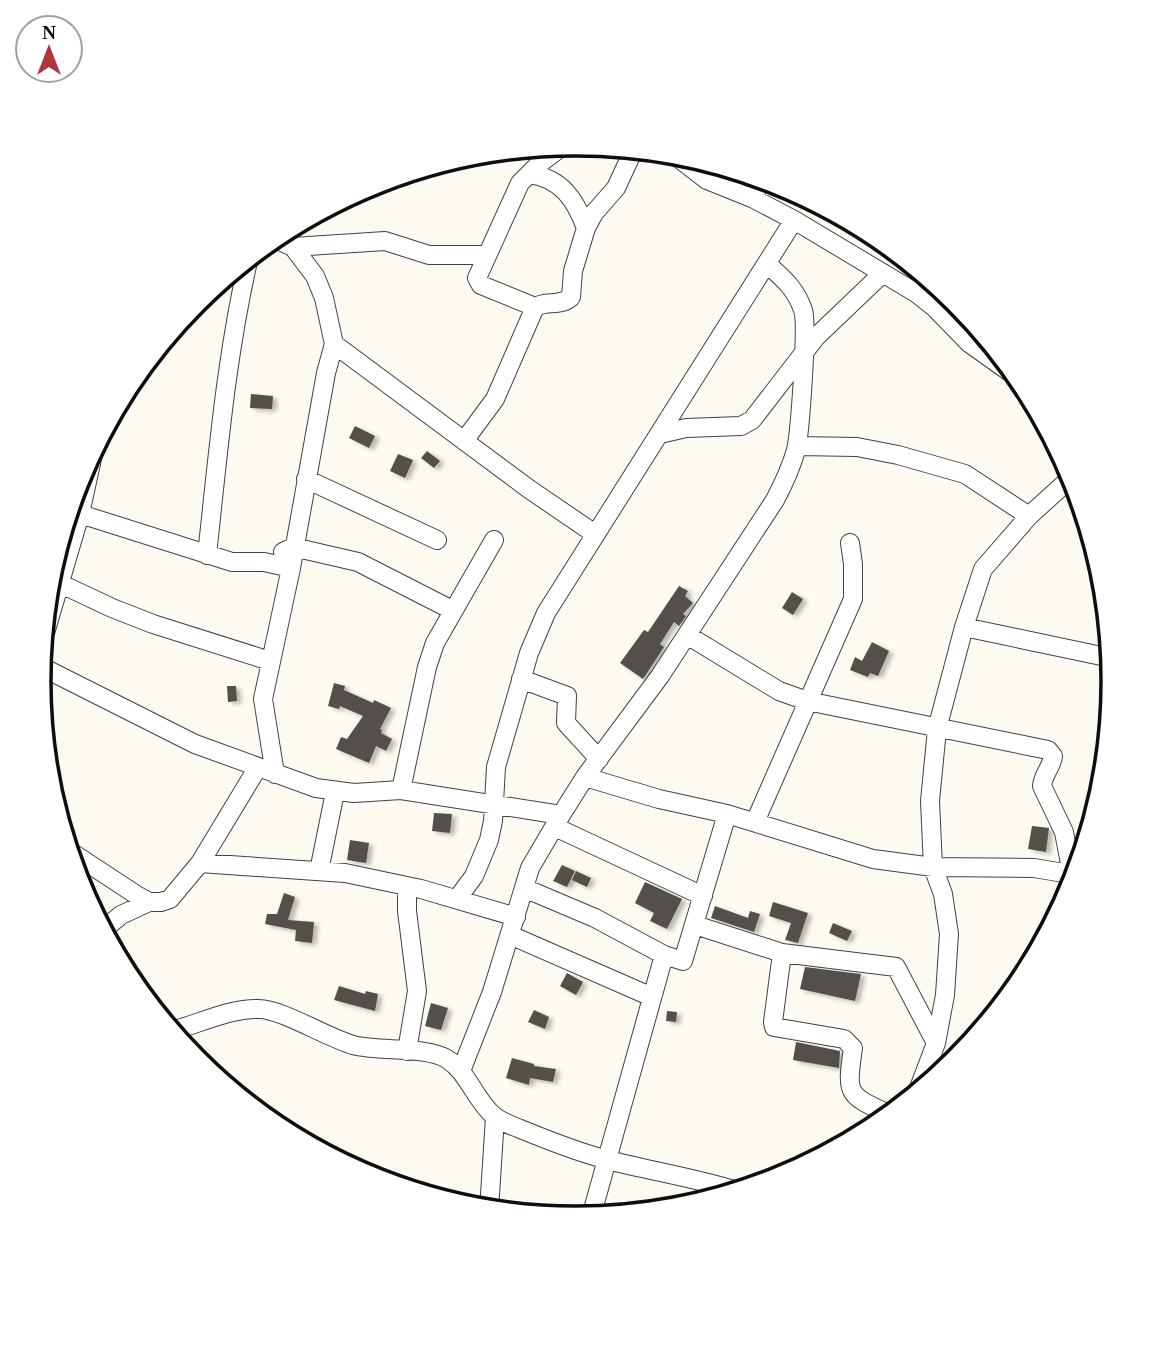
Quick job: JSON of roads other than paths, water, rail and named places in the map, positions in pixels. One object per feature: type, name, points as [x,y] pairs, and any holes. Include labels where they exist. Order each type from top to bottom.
[{"type":"street","points":[[535,307],[478,282],[514,195],[529,174],[550,157]]},
{"type":"street","points":[[464,441],[495,399],[535,307],[540,304],[562,304],[571,297],[573,271],[586,228],[594,213],[616,188],[630,159]]},
{"type":"street","points":[[694,170],[707,180],[754,199],[794,220],[916,293],[935,308],[969,344],[992,360]]},
{"type":"street","points":[[529,174],[545,176],[562,188],[580,212],[586,228]]},
{"type":"street","points":[[754,199],[757,188]]},
{"type":"street","points":[[457,899],[474,876],[489,840],[496,767],[528,653],[546,613],[794,220]]},
{"type":"street","points":[[285,243],[293,247],[386,241],[429,255],[487,255]]},
{"type":"street","points":[[83,860],[149,902],[170,899],[200,863],[266,771],[263,699],[291,568],[326,373],[334,344],[324,299],[315,276],[293,247]]},
{"type":"street","points":[[461,1071],[492,992],[530,868],[584,777],[660,676],[775,500],[789,473],[797,446],[806,318],[798,296],[790,284],[767,264]]},
{"type":"street","points":[[207,555],[223,393],[245,273]]},
{"type":"street","points":[[660,434],[686,428],[741,426],[752,420],[816,337],[883,273]]},
{"type":"street","points":[[916,293],[921,285]]},
{"type":"street","points":[[334,344],[529,489],[595,534]]},
{"type":"street","points":[[677,406],[686,428]]},
{"type":"street","points":[[797,446],[858,447],[965,474],[1029,516]]},
{"type":"street","points":[[306,479],[437,540]]},
{"type":"street","points":[[924,1074],[936,1043],[945,995],[949,934],[943,894],[933,867],[930,801],[937,729],[964,627],[983,569],[1029,516],[1063,485]]},
{"type":"street","points":[[64,568],[83,502]]},
{"type":"street","points":[[80,514],[232,562],[264,562],[291,568]]},
{"type":"street","points":[[401,790],[427,667],[435,643],[494,540]]},
{"type":"street","points":[[755,822],[853,599],[850,543]]},
{"type":"street","points":[[264,562],[293,547],[358,562],[452,610]]},
{"type":"street","points":[[60,584],[153,624],[270,661]]},
{"type":"street","points":[[964,627],[1100,656]]},
{"type":"street","points":[[687,635],[779,691],[807,701],[1048,750],[1053,756],[1042,786],[1064,832],[1070,858]]},
{"type":"street","points":[[51,672],[195,744],[266,771],[335,792],[401,790],[494,803],[558,821],[703,896]]},
{"type":"street","points":[[521,679],[566,696],[566,723],[598,758]]},
{"type":"street","points":[[584,777],[659,799],[727,814],[873,859],[933,867],[1034,868],[1065,873]]},
{"type":"street","points":[[319,870],[335,792]]},
{"type":"street","points":[[524,888],[595,918],[664,955],[685,960],[727,814]]},
{"type":"street","points":[[200,863],[319,870],[407,886],[516,917]]},
{"type":"street","points":[[407,886],[407,911],[417,991],[407,1051]]},
{"type":"street","points":[[111,924],[121,915],[149,902]]},
{"type":"street","points":[[695,925],[782,953],[896,967],[936,1043]]},
{"type":"street","points":[[510,935],[652,997]]},
{"type":"street","points":[[782,953],[774,1027],[844,1039],[851,1043],[853,1048],[848,1081],[852,1093],[856,1099],[880,1110]]},
{"type":"street","points":[[595,1205],[664,955]]},
{"type":"street","points":[[184,1030],[246,1009],[263,1009],[354,1045],[431,1053],[446,1058],[461,1071],[475,1095],[495,1117],[580,1152],[720,1186]]},
{"type":"street","points":[[490,1199],[495,1117]]}]
